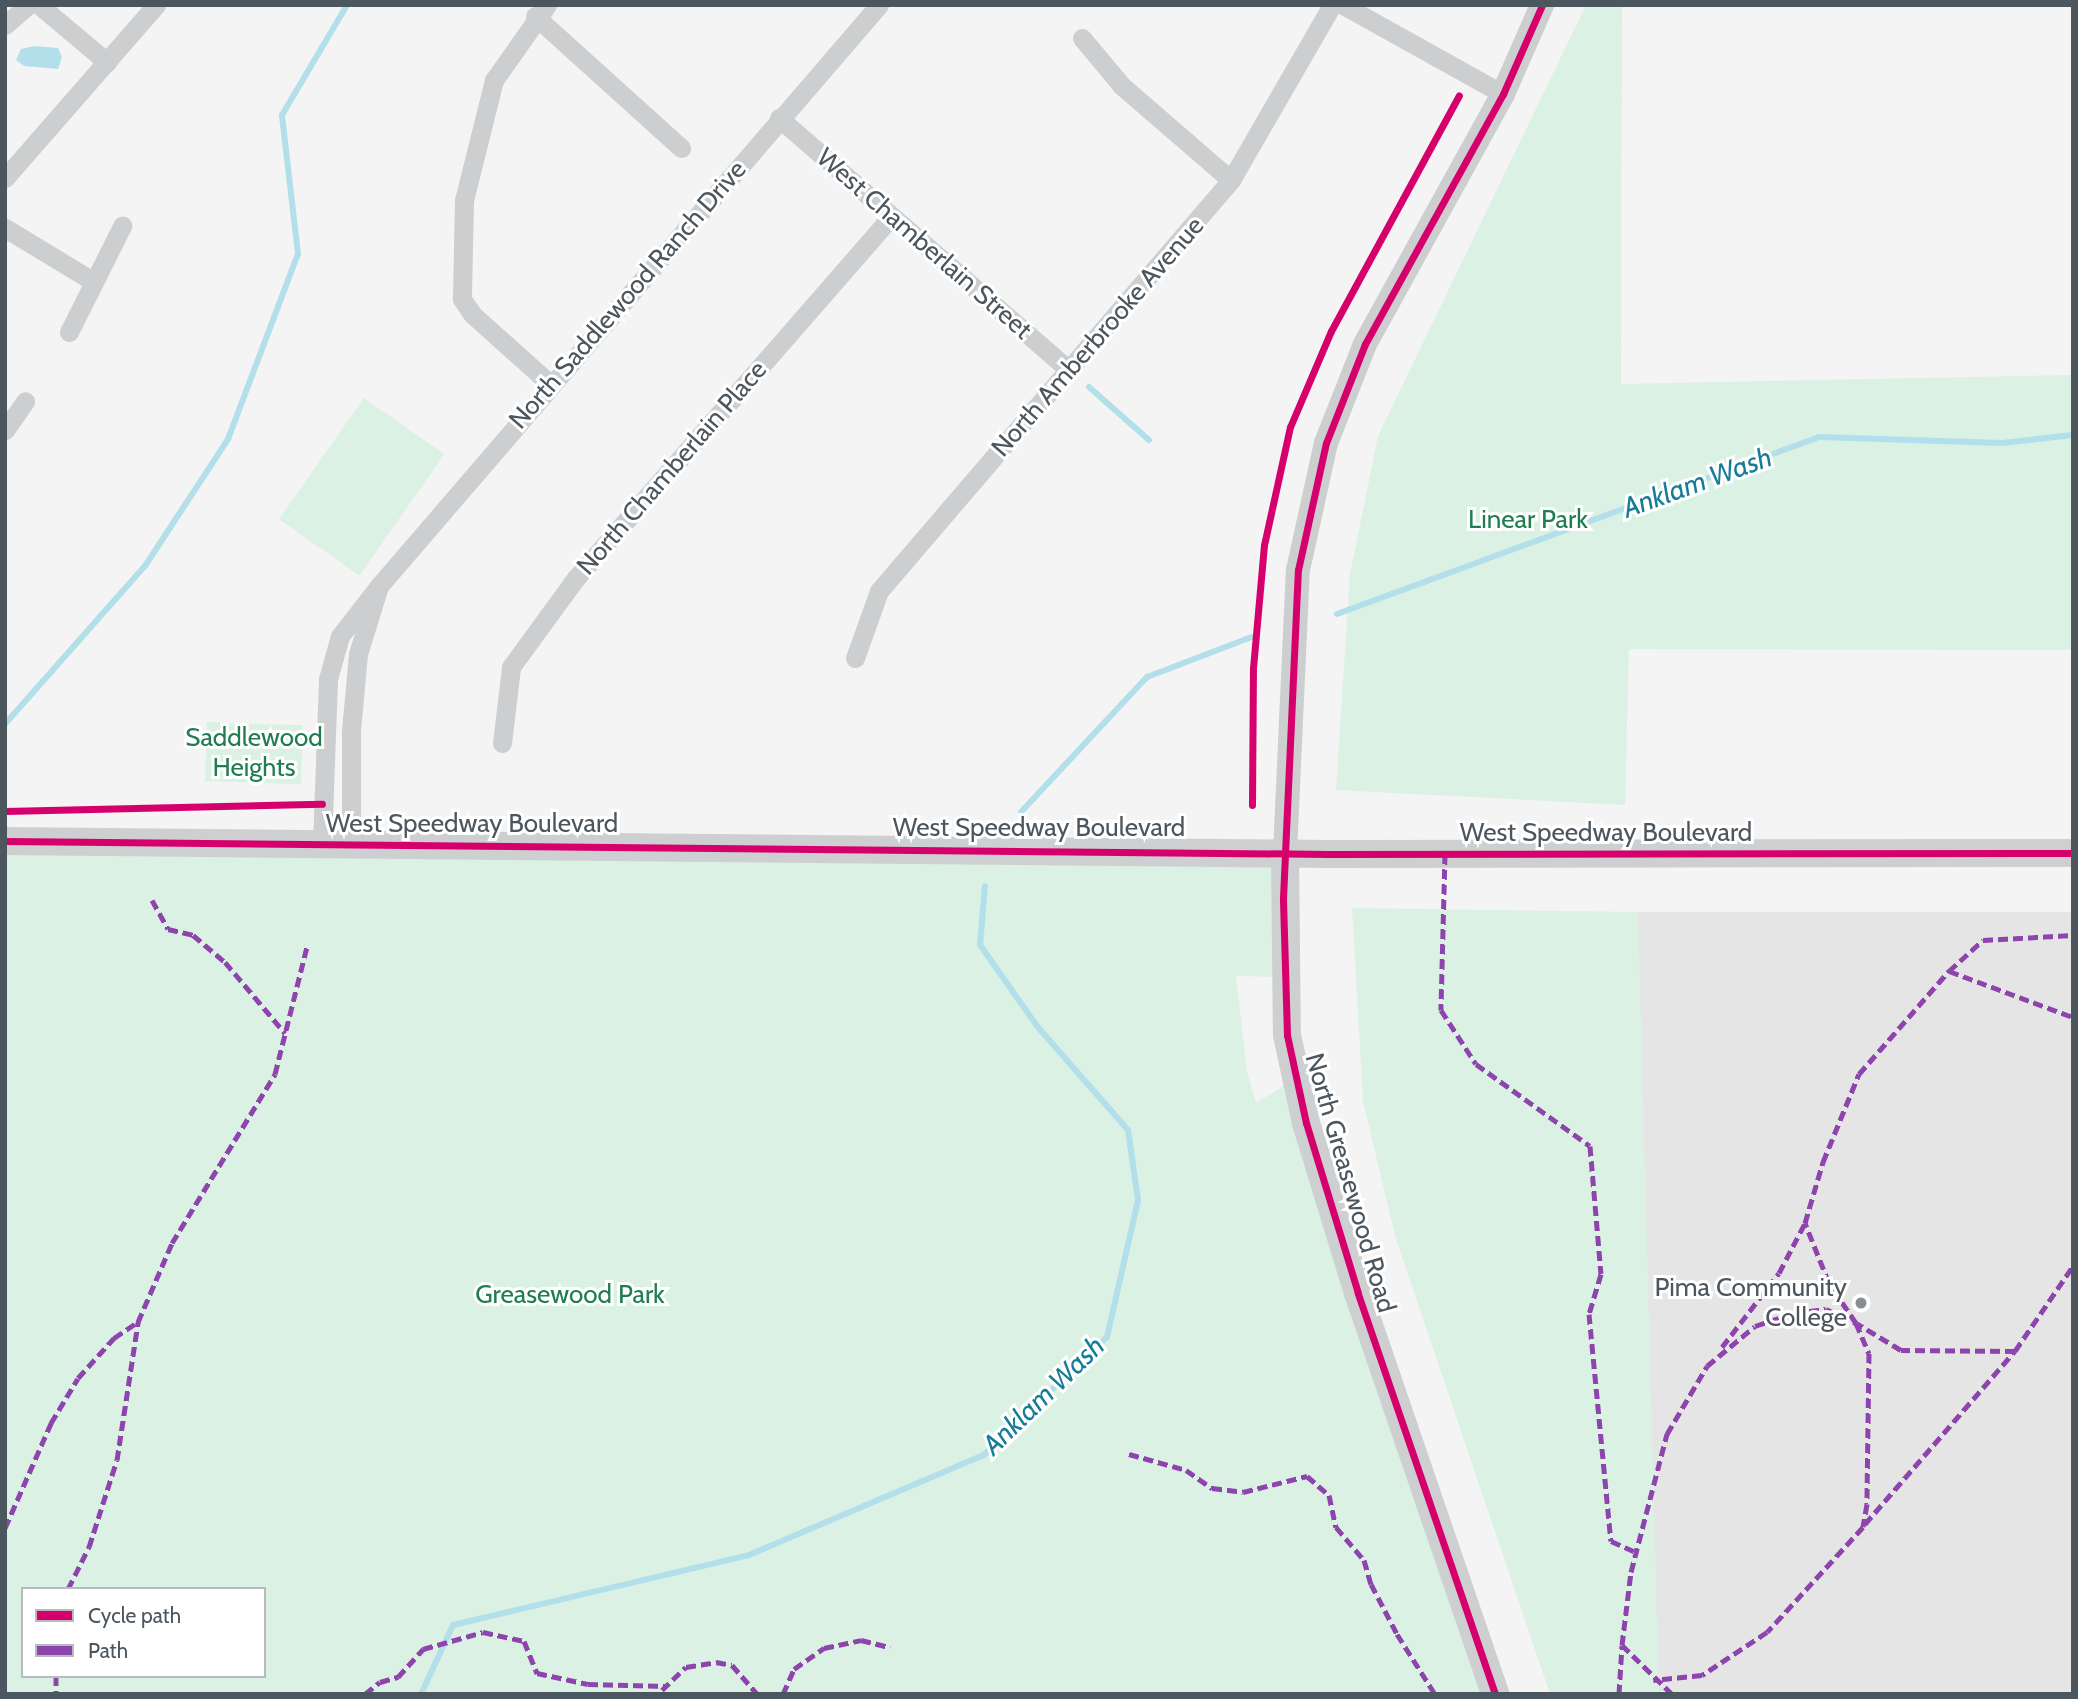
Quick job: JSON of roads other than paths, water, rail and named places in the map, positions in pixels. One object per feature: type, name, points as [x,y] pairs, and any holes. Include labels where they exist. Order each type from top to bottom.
[{"type":"main road","name":"West Speedway Boulevard","points":[[5,841],[1285,853],[2073,853]]},
{"type":"main road","name":"North Greasewood Road","points":[[1285,853],[1283,983],[1287,1035],[1300,1097],[1358,1293],[1495,1694]]},
{"type":"street","points":[[5,25],[28,5]]},
{"type":"street","points":[[39,5],[107,62]]},
{"type":"street","points":[[5,178],[156,5]]},
{"type":"street","name":"North Amberbrooke Avenue","points":[[855,659],[879,591],[1231,180],[1332,5]]},
{"type":"street","points":[[1343,5],[1503,94]]},
{"type":"street","name":"North Greasewood Road","points":[[1285,853],[1298,570],[1326,443],[1365,344],[1406,264],[1503,94],[1542,5]]},
{"type":"street","name":"North Saddlewood Ranch Drive","points":[[321,844],[328,679],[340,636],[379,586],[877,6]]},
{"type":"street","points":[[551,385],[459,301],[464,200],[494,80],[541,11],[681,148]]},
{"type":"street","points":[[1082,38],[1122,86],[1231,180]]},
{"type":"street","name":"West Chamberlain Street","points":[[779,118],[1069,370]]},
{"type":"street","name":"North Chamberlain Place","points":[[502,743],[511,667],[576,578],[891,217]]},
{"type":"street","points":[[69,332],[122,226]]},
{"type":"street","points":[[5,228],[94,282]]},
{"type":"street","points":[[5,430],[25,401]]},
{"type":"street","name":"North Saddlewood Ranch Drive","points":[[351,844],[351,731],[358,654],[379,586]]},
{"type":"water","points":[[34,46],[58,48],[62,57],[58,69],[24,66],[16,60],[21,49]]},
{"type":"waterway","points":[[5,724],[145,566],[228,439],[298,254],[282,115],[347,5]]},
{"type":"waterway","points":[[1089,387],[1149,440]]},
{"type":"waterway","name":"Anklam Wash","points":[[1337,614],[1819,437],[2002,443],[2073,435]]},
{"type":"waterway","name":"Anklam Wash","points":[[1021,812],[1147,677],[1252,637]]},
{"type":"waterway","name":"Anklam Wash","points":[[421,1694],[453,1625],[749,1555],[984,1455],[1107,1337],[1138,1200],[1128,1130],[1037,1026],[980,945],[985,886]]},
{"type":"place","name":"Pima Community College","points":[[1861,1303]]},
{"type":"park label","name":"Linear Park","points":[[1528,520]]},
{"type":"park label","name":"Saddlewood Heights","points":[[254,753]]},
{"type":"park label","name":"Greasewood Park","points":[[570,1295]]}]
